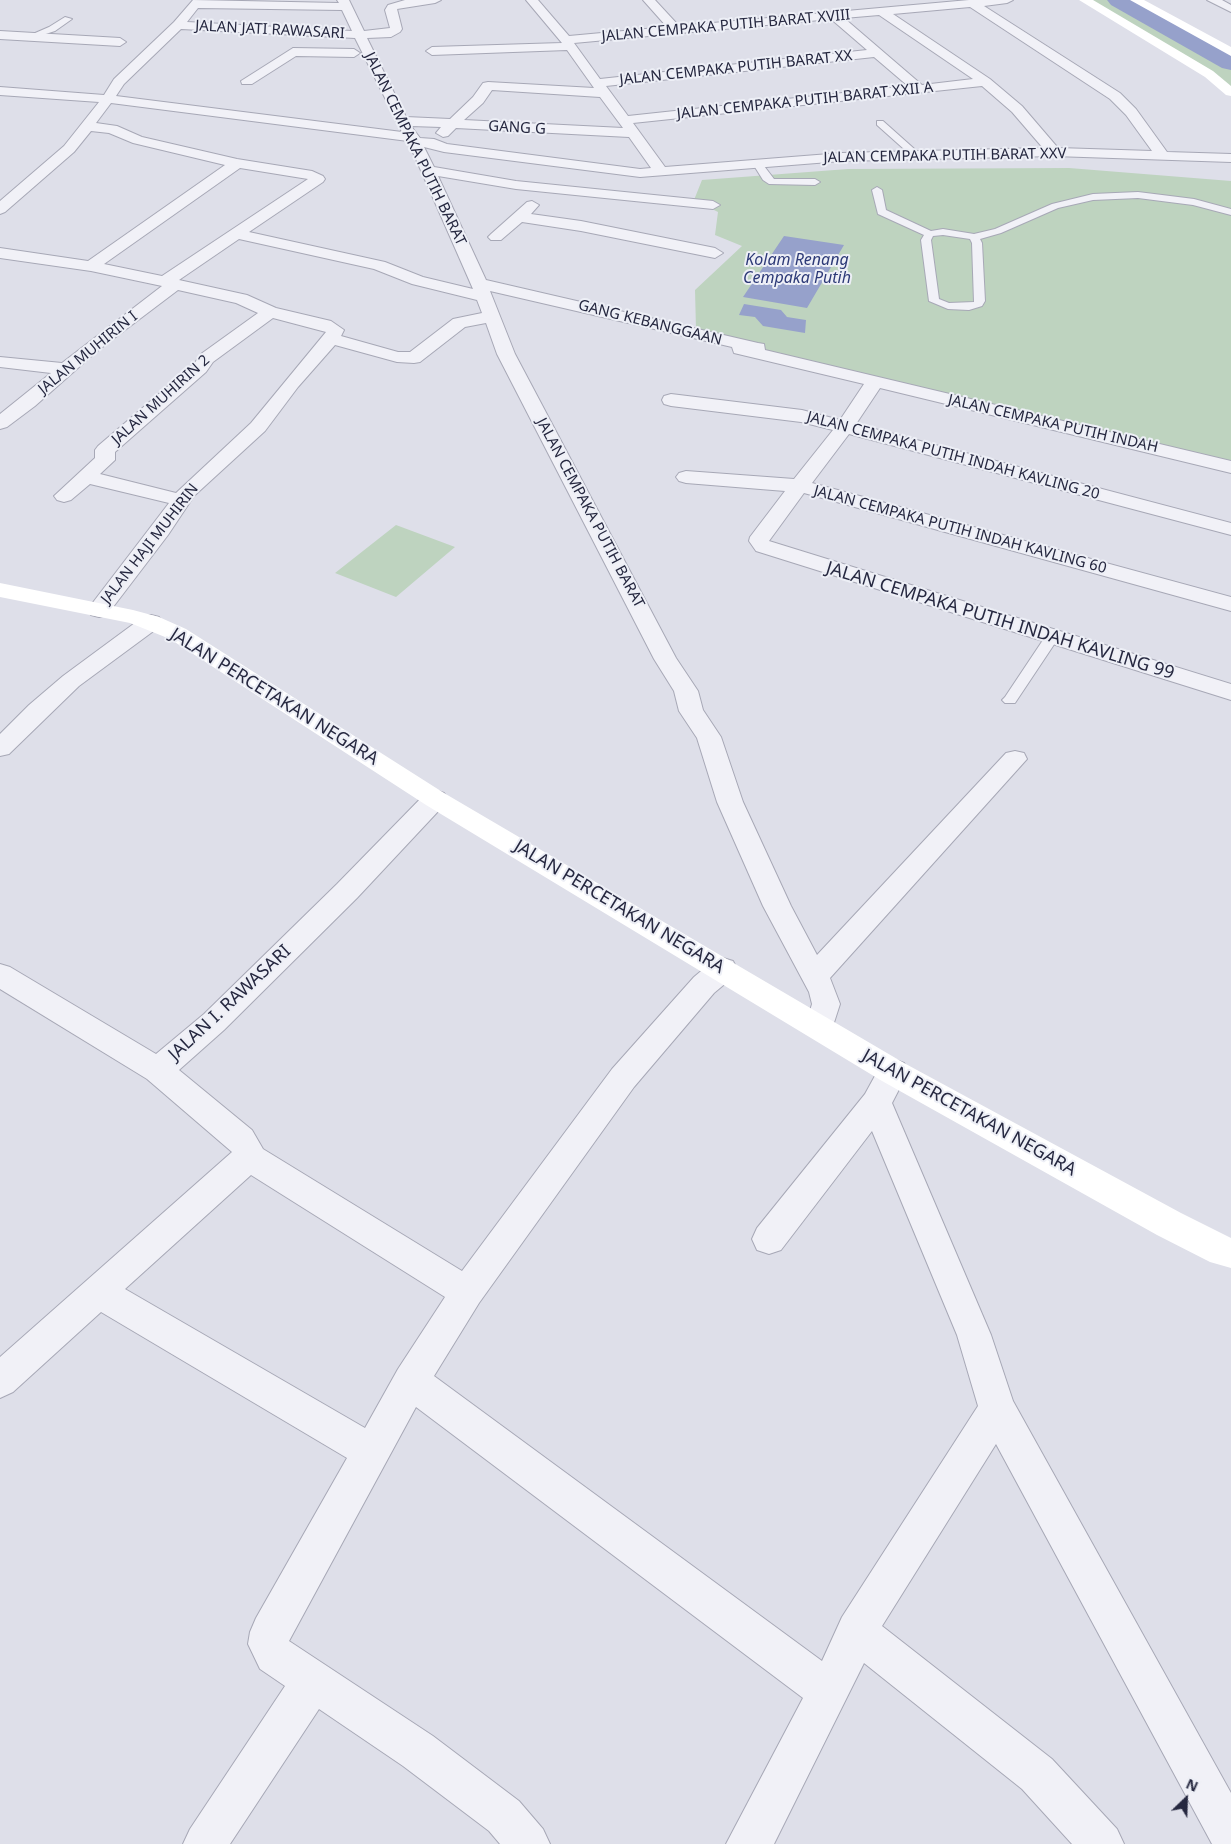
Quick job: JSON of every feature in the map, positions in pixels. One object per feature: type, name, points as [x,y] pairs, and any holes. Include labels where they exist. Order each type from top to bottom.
[{"type":"main road","points":[[1085,0],[1209,74],[1231,92]]},
{"type":"main road","points":[[1136,0],[1231,52]]},
{"type":"main road","name":"JALAN PERCETAKAN NEGARA","points":[[0,590],[151,622],[178,634],[435,799],[820,1027],[885,1087],[1228,1255]]},
{"type":"street","points":[[247,81],[293,52],[364,44],[391,33],[396,30],[392,7],[400,4],[435,0]]},
{"type":"street","points":[[532,0],[605,93],[660,170]]},
{"type":"street","points":[[649,0],[676,30]]},
{"type":"street","name":"JALAN CEMPAKA PUTIH BARAT XVIII","points":[[432,51],[567,43],[676,30],[1007,0]]},
{"type":"street","points":[[1213,0],[1231,9]]},
{"type":"street","points":[[0,209],[69,149],[119,82],[178,25],[198,2]]},
{"type":"street","name":"JALAN JATI RAWASARI","points":[[198,2],[344,3]]},
{"type":"street","name":"JALAN CEMPAKA PUTIH BARAT","points":[[344,3],[401,121],[421,141],[428,170],[482,290],[506,354],[665,658],[686,691],[691,711],[709,738],[730,802],[777,906],[823,992],[826,1004],[820,1027]]},
{"type":"street","points":[[972,3],[1115,96],[1132,112],[1163,156]]},
{"type":"street","points":[[881,11],[985,82],[1017,109],[1054,152]]},
{"type":"street","name":"JALAN CEMPAKA PUTIH BARAT XX","points":[[834,16],[919,89]]},
{"type":"street","name":"JALAN JATI RAWASARI","points":[[178,25],[364,44]]},
{"type":"street","points":[[0,35],[120,42]]},
{"type":"street","points":[[7,47],[26,37]]},
{"type":"street","name":"JALAN CEMPAKA PUTIH BARAT XX","points":[[595,82],[878,53]]},
{"type":"street","name":"JALAN CEMPAKA PUTIH BARAT XXII A","points":[[625,120],[985,82]]},
{"type":"street","points":[[421,141],[451,124],[478,100],[488,86],[605,93]]},
{"type":"street","points":[[524,128],[538,110],[546,90]]},
{"type":"street","name":"JALAN CEMPAKA PUTIH BARAT XXV","points":[[2,93],[108,99],[421,141],[444,148],[633,173],[660,170],[679,171],[818,158],[1054,152],[1231,158]]},
{"type":"street","name":"GANG G","points":[[401,121],[633,132]]},
{"type":"street","points":[[87,126],[112,129],[138,140],[238,163]]},
{"type":"street","points":[[91,266],[238,163]]},
{"type":"street","name":"JALAN MUHIRIN I","points":[[0,423],[28,402],[64,369],[170,283],[236,234],[318,179],[312,175],[238,163]]},
{"type":"street","points":[[428,170],[550,189],[712,205]]},
{"type":"street","points":[[660,199],[679,171]]},
{"type":"street","points":[[496,237],[550,189]]},
{"type":"street","points":[[518,217],[581,226],[715,253]]},
{"type":"street","points":[[236,234],[378,265],[418,281],[482,290]]},
{"type":"street","points":[[0,253],[91,266],[241,299],[270,312],[332,327],[335,330],[331,339],[397,357],[414,358],[459,323],[470,319],[492,317]]},
{"type":"street","name":"GANG KEBANGGAAN","points":[[482,290],[789,355],[816,364],[818,367]]},
{"type":"street","name":"JALAN MUHIRIN 2","points":[[64,496],[105,460],[105,450],[200,368],[206,358],[270,312]]},
{"type":"street","name":"JALAN HAJI MUHIRIN","points":[[99,610],[161,531],[187,492],[258,427],[292,383],[331,339]]},
{"type":"street","name":"JALAN CEMPAKA PUTIH INDAH","points":[[740,349],[1231,467]]},
{"type":"street","points":[[0,362],[64,369]]},
{"type":"street","points":[[801,486],[845,427],[875,382]]},
{"type":"street","name":"JALAN CEMPAKA PUTIH INDAH KAVLING 20","points":[[672,400],[802,416],[1231,529]]},
{"type":"street","points":[[86,477],[181,500]]},
{"type":"street","name":"JALAN CEMPAKA PUTIH INDAH KAVLING 60","points":[[686,477],[801,486],[1231,604]]},
{"type":"street","name":"JALAN CEMPAKA PUTIH INDAH KAVLING 99","points":[[801,486],[760,537],[761,544],[768,550],[1231,692]]},
{"type":"street","points":[[0,748],[37,710],[71,681],[151,622]]},
{"type":"street","points":[[814,976],[1015,759]]},
{"type":"street","name":"JALAN I. RAWASARI","points":[[249,1157],[247,1147],[241,1140],[158,1070],[214,1022],[347,892],[435,799]]},
{"type":"street","points":[[528,1844],[497,1810],[418,1751],[274,1655],[268,1644],[270,1632],[411,1381],[467,1292],[623,1078],[704,985],[723,969]]},
{"type":"street","points":[[0,975],[158,1070]]},
{"type":"street","points":[[770,1239],[885,1087]]},
{"type":"street","points":[[885,1087],[974,1336],[997,1409],[1231,1836]]},
{"type":"street","points":[[0,1380],[249,1157],[467,1292]]},
{"type":"street","points":[[98,1292],[371,1452]]},
{"type":"street","points":[[411,1381],[828,1691]]},
{"type":"street","points":[[748,1844],[760,1826],[856,1631],[997,1409]]},
{"type":"street","points":[[856,1631],[1037,1774],[1102,1844]]},
{"type":"street","points":[[204,1844],[313,1681]]},
{"type":"lane","points":[[26,37],[52,30],[68,19]]},
{"type":"lane","points":[[880,123],[917,156]]},
{"type":"lane","points":[[758,164],[768,180],[772,182],[814,182]]},
{"type":"lane","points":[[878,190],[881,212],[930,234],[943,232],[974,237],[998,231],[1055,206],[1093,196],[1138,195],[1194,202],[1231,212]]},
{"type":"lane","points":[[930,234],[926,240],[934,301],[948,306],[969,307],[978,304],[980,301],[977,243],[974,237]]},
{"type":"lane","points":[[1010,700],[1052,637]]},
{"type":"green space","points":[[1085,0],[1138,0],[1231,53],[1231,92]]},
{"type":"green space","points":[[1069,168],[1231,181],[1231,464],[821,366],[696,329],[695,290],[742,246],[715,235],[718,212],[694,200],[702,180],[848,169]]},
{"type":"green space","points":[[396,525],[455,547],[396,597],[335,573]]},
{"type":"water","name":"Kolam Renang Cempaka Putih","points":[[784,236],[844,245],[807,308],[743,297]]},
{"type":"water","points":[[744,304],[781,310],[787,317],[806,320],[805,333],[763,326],[755,317],[739,315]]},
{"type":"waterway","points":[[1119,0],[1231,62]]}]
